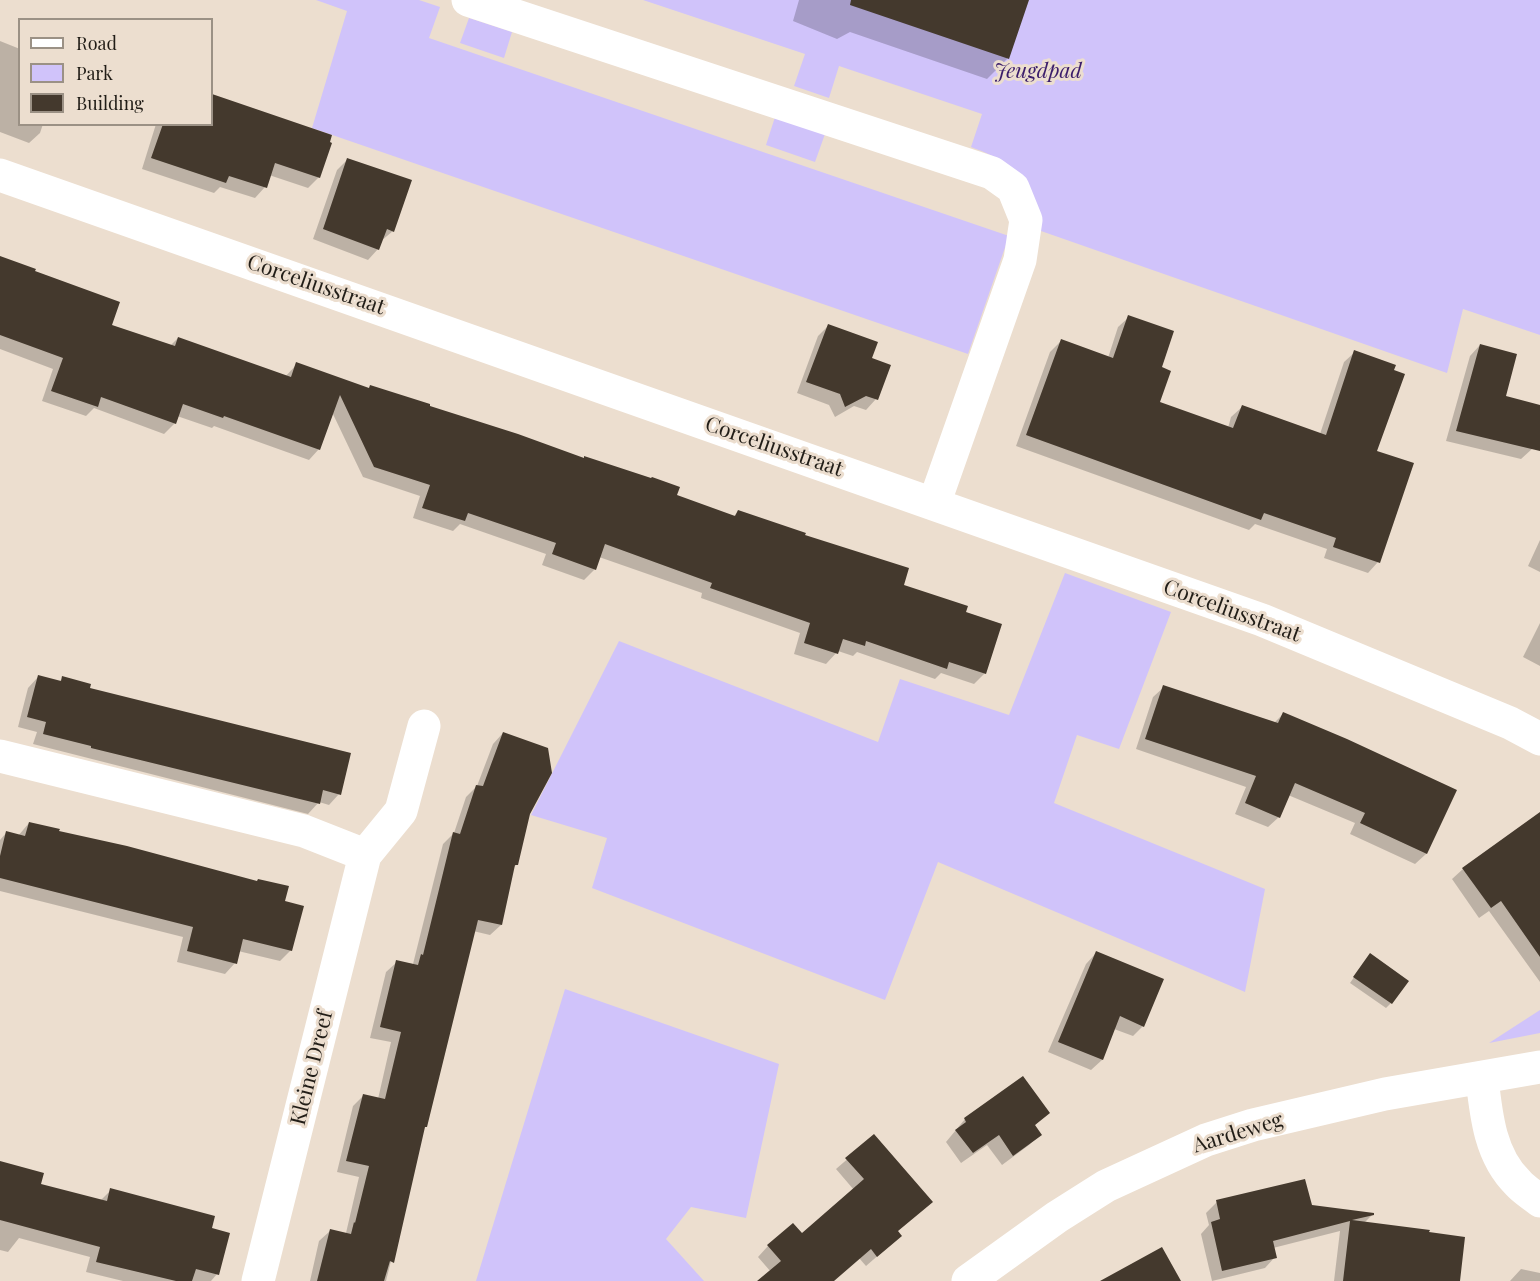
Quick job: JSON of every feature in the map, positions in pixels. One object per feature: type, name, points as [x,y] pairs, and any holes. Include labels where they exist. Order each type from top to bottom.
[{"type":"street","points":[[468,0],[992,173],[1013,188],[1026,220],[1020,260],[934,504]]},
{"type":"street","name":"Corceliusstraat","points":[[0,175],[1262,620],[1510,723],[1540,739]]},
{"type":"street","name":"Kleine Dreef","points":[[258,1281],[365,855],[401,811],[424,726]]},
{"type":"street","points":[[0,756],[304,831],[365,855]]},
{"type":"street","name":"Aardeweg","points":[[968,1281],[1056,1217],[1106,1186],[1206,1140],[1253,1125],[1385,1094],[1540,1067]]},
{"type":"street","points":[[1482,1078],[1486,1123],[1499,1156],[1517,1183],[1540,1201]]},
{"type":"green space","points":[[316,0],[419,0],[440,7],[429,38],[1009,236],[968,354],[312,128],[347,11]]},
{"type":"green space","name":"Jeugdpad","points":[[643,0],[1540,0],[1540,335],[1463,309],[1447,373],[1041,231],[1033,206],[1014,175],[996,158],[971,147],[982,114],[839,66],[829,98],[794,86],[805,54]]},
{"type":"green space","points":[[469,18],[512,32],[504,58],[460,43]]},
{"type":"green space","points":[[775,117],[825,134],[815,162],[766,145]]},
{"type":"green space","points":[[1065,573],[1171,612],[1119,749],[1077,735],[1054,803],[1265,889],[1245,992],[938,862],[885,1000],[592,888],[607,838],[531,815],[619,641],[878,742],[900,679],[1009,715]]},
{"type":"green space","points":[[565,989],[779,1064],[746,1218],[691,1207],[666,1239],[704,1281],[476,1281]]},
{"type":"green space","points":[[1540,1010],[1540,1033],[1489,1043]]},
{"type":"building","points":[[851,0],[1029,0],[1009,59],[850,5]]},
{"type":"building","points":[[213,94],[332,135],[330,142],[332,143],[320,178],[275,163],[267,188],[229,176],[226,183],[151,158],[162,126],[213,126]]},
{"type":"building","points":[[347,158],[412,180],[394,232],[387,229],[379,250],[323,229]]},
{"type":"building","points":[[0,256],[120,302],[112,325],[175,346],[178,337],[291,377],[296,362],[369,388],[370,385],[430,404],[430,406],[584,458],[584,456],[652,477],[680,487],[677,495],[735,516],[738,510],[806,533],[805,535],[909,568],[904,585],[968,606],[966,612],[1002,624],[986,674],[949,662],[947,669],[866,641],[865,646],[843,639],[838,654],[804,643],[810,623],[710,588],[712,583],[605,544],[596,570],[552,554],[556,543],[468,513],[465,521],[422,508],[430,485],[374,467],[340,395],[320,450],[183,404],[176,424],[101,397],[98,407],[51,391],[63,358],[0,335]]},
{"type":"building","points":[[1128,315],[1174,331],[1162,367],[1171,371],[1160,402],[1233,428],[1242,405],[1326,435],[1354,350],[1396,365],[1394,370],[1405,374],[1377,451],[1414,463],[1380,563],[1333,547],[1336,538],[1264,513],[1261,520],[1026,435],[1061,339],[1113,358]]},
{"type":"building","points":[[828,324],[878,342],[872,358],[891,365],[878,400],[866,396],[845,407],[840,394],[806,382]]},
{"type":"building","points":[[1480,344],[1517,354],[1506,396],[1540,405],[1540,451],[1456,431]]},
{"type":"building","points":[[38,675],[61,681],[62,676],[91,684],[90,688],[351,753],[341,795],[323,790],[320,804],[91,748],[91,746],[43,734],[46,722],[27,717]]},
{"type":"building","points":[[1163,685],[1278,723],[1283,712],[1457,790],[1427,854],[1360,823],[1365,813],[1295,783],[1280,818],[1245,803],[1256,776],[1145,739]]},
{"type":"building","points":[[503,732],[548,748],[552,773],[530,814],[518,865],[515,865],[502,925],[478,920],[427,1127],[425,1127],[394,1263],[390,1261],[384,1281],[317,1281],[330,1229],[351,1234],[355,1223],[369,1166],[346,1161],[363,1094],[385,1099],[401,1032],[380,1027],[396,960],[418,965],[421,954],[423,955],[453,832],[460,834],[476,785],[483,786]]},
{"type":"building","points":[[1540,812],[1540,957],[1501,901],[1491,908],[1462,868]]},
{"type":"building","points":[[29,822],[257,881],[258,879],[289,886],[285,901],[304,906],[292,951],[243,939],[237,964],[187,951],[193,927],[0,878],[0,856],[6,831],[25,836]]},
{"type":"building","points":[[1096,951],[1164,979],[1144,1027],[1120,1016],[1103,1060],[1058,1042]]},
{"type":"building","points":[[1370,953],[1409,981],[1392,1004],[1353,977]]},
{"type":"building","points":[[1023,1076],[1050,1113],[1035,1125],[1042,1135],[1013,1156],[999,1135],[973,1153],[955,1130],[966,1122],[964,1118]]},
{"type":"building","points":[[874,1134],[933,1202],[898,1231],[902,1236],[877,1257],[871,1249],[834,1281],[757,1281],[781,1261],[767,1245],[793,1223],[802,1233],[864,1179],[845,1158]]},
{"type":"building","points":[[0,1161],[44,1173],[41,1184],[107,1201],[110,1188],[215,1216],[212,1228],[230,1233],[219,1275],[196,1269],[192,1281],[176,1281],[96,1262],[100,1247],[0,1220]]},
{"type":"building","points":[[1305,1179],[1312,1205],[1374,1213],[1374,1215],[1352,1220],[1465,1237],[1460,1281],[1343,1281],[1350,1221],[1273,1241],[1277,1258],[1222,1271],[1211,1222],[1220,1219],[1216,1200]]},
{"type":"building","points":[[1162,1247],[1181,1281],[1100,1281]]}]
